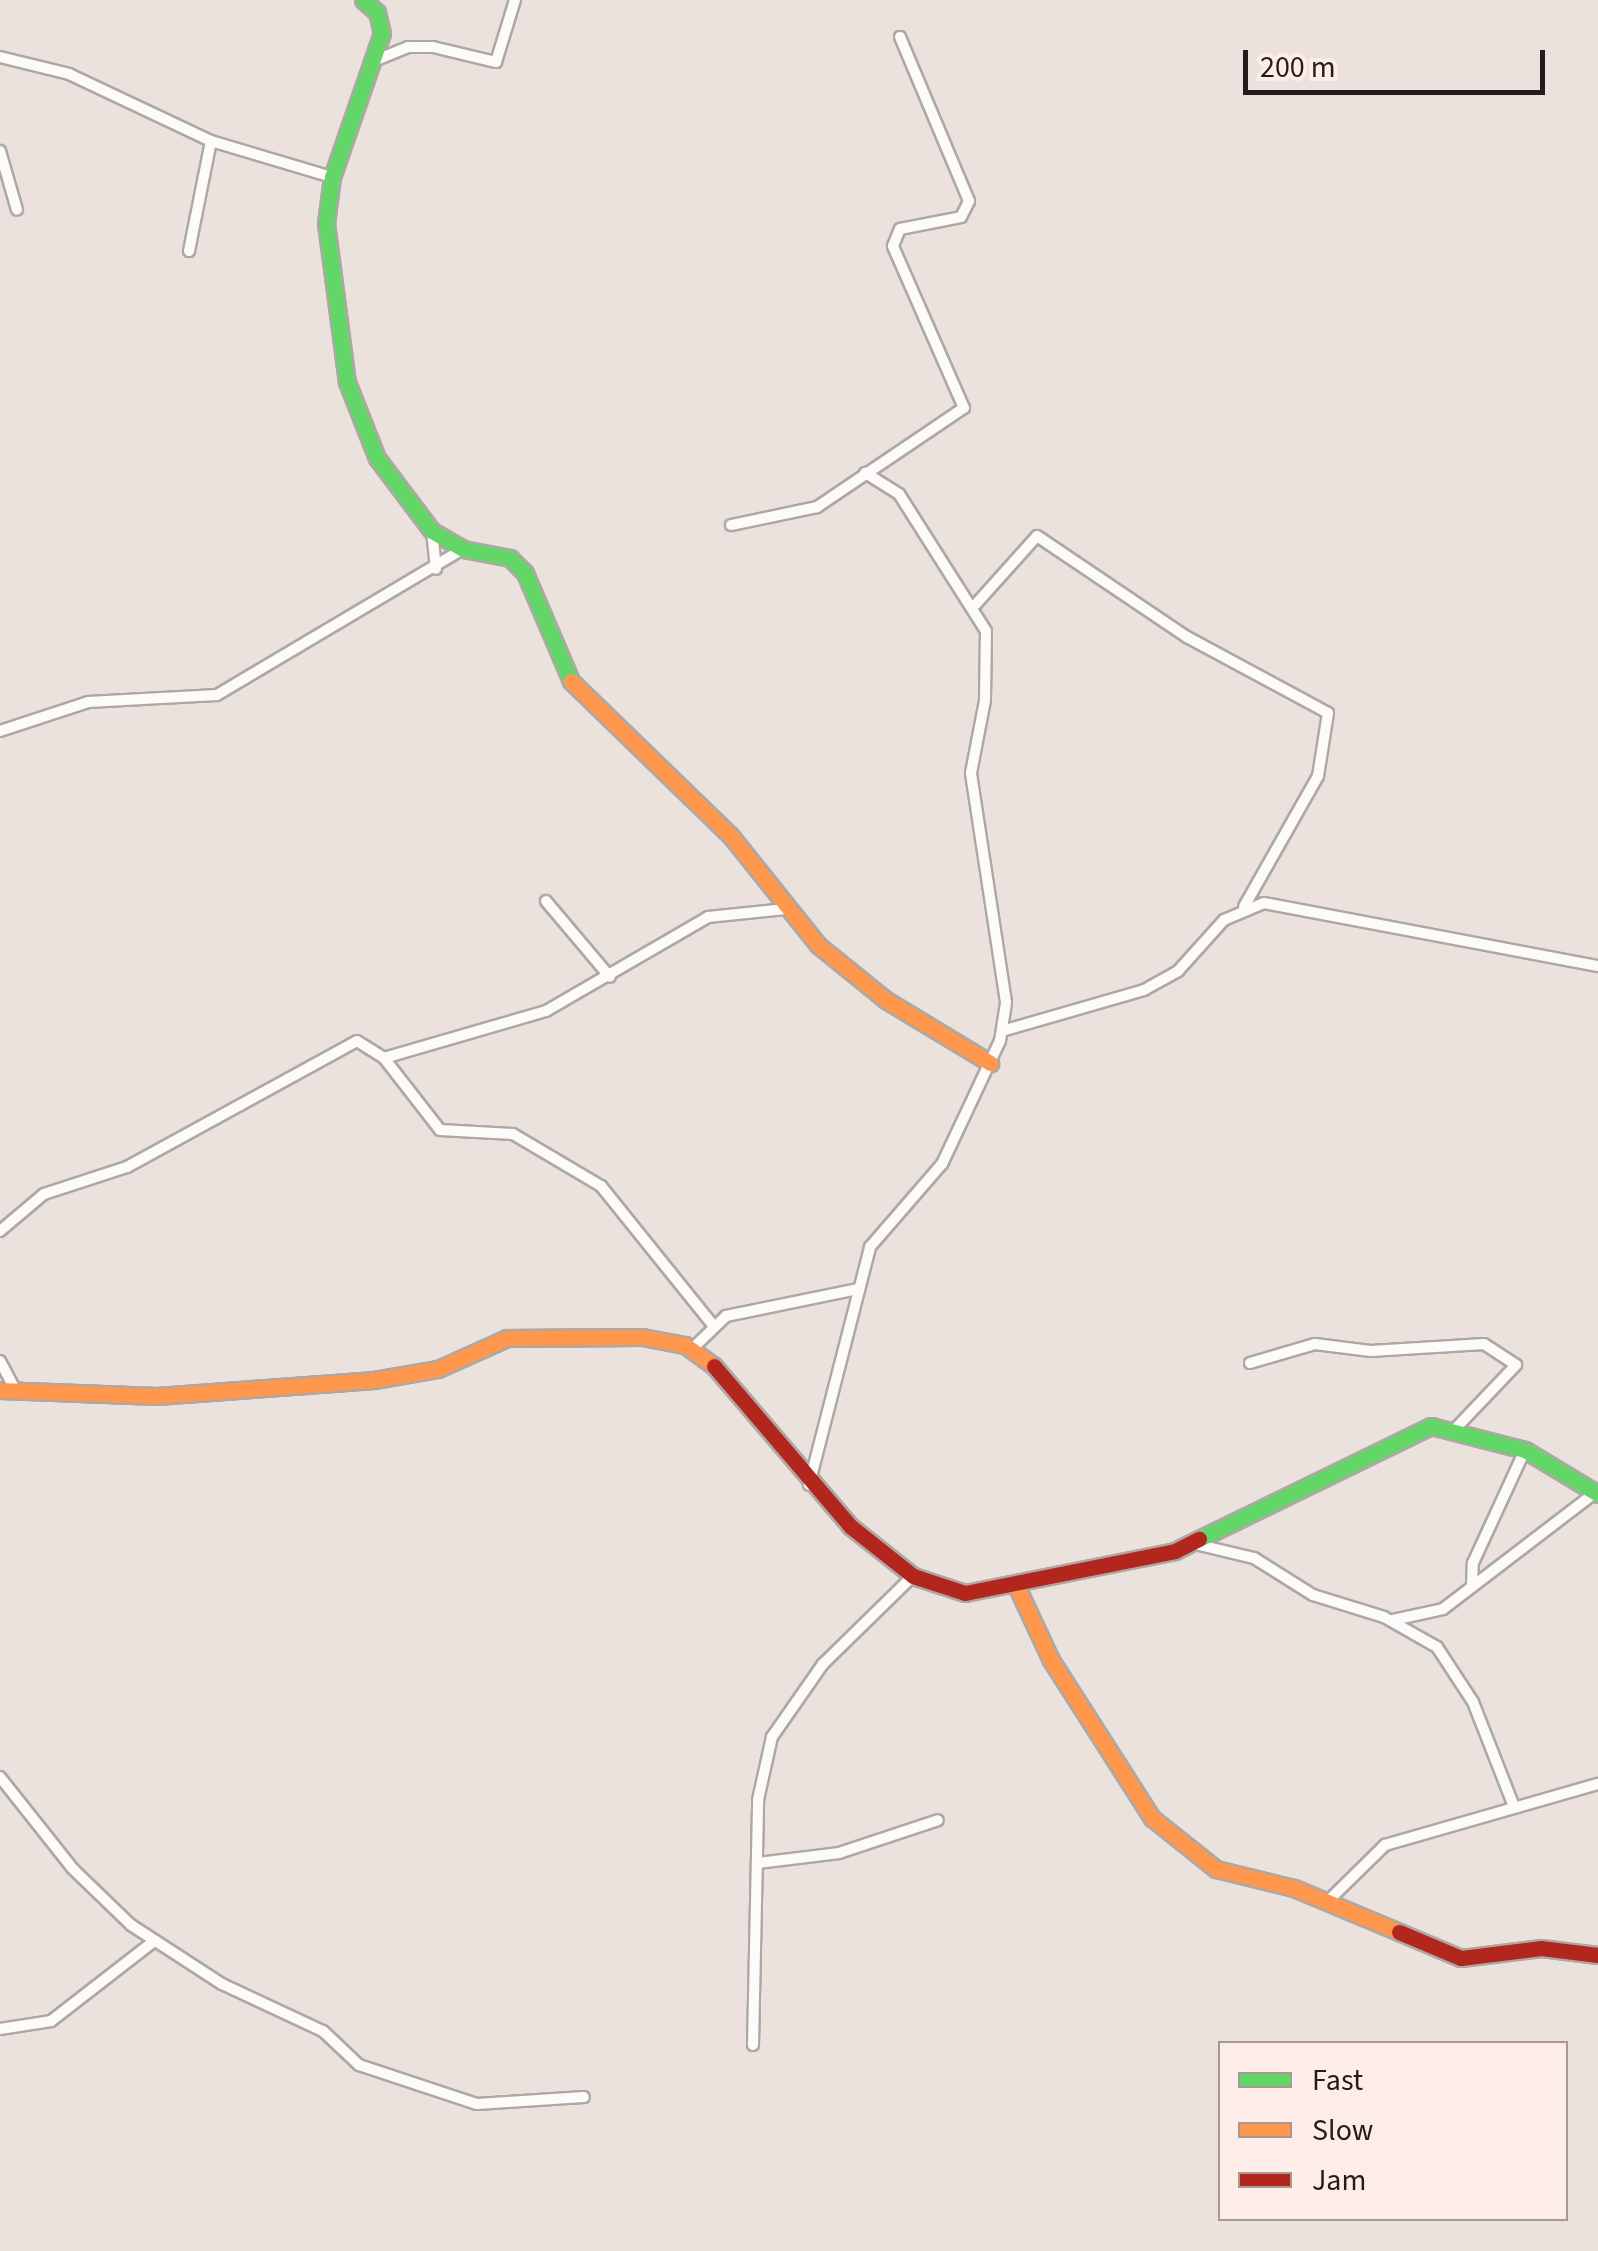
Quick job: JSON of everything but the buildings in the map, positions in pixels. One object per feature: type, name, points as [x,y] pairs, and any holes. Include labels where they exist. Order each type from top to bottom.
[{"type":"street","points":[[362,0],[377,12],[382,32],[376,60],[332,176],[328,271],[352,398],[376,458],[432,531],[463,549],[510,558],[525,573],[576,692],[730,836],[786,910],[886,1000],[990,1063]]},
{"type":"street","points":[[376,60],[408,46],[433,47],[496,62],[515,0]]},
{"type":"street","points":[[731,525],[817,507],[964,408],[893,246],[900,229],[961,217],[969,201],[900,37]]},
{"type":"street","points":[[0,57],[68,74],[211,141],[332,176]]},
{"type":"street","points":[[189,251],[211,141]]},
{"type":"street","points":[[0,151],[17,210]]},
{"type":"street","points":[[809,1485],[844,1373],[857,1289],[870,1247],[928,1188],[990,1063],[1002,1031],[1006,1002],[980,870],[971,772],[990,656],[976,604],[899,494],[864,473]]},
{"type":"street","points":[[432,531],[436,570]]},
{"type":"street","points":[[976,604],[1037,536],[1174,629],[1328,713],[1318,776],[1271,871],[1244,907],[1178,971],[1144,990],[1002,1031]]},
{"type":"street","points":[[0,731],[88,702],[217,695],[272,656],[436,570],[463,549]]},
{"type":"street","points":[[546,901],[610,977]]},
{"type":"street","points":[[1244,907],[1292,905],[1464,946],[1598,966]]},
{"type":"street","points":[[384,1058],[516,1022],[610,977],[708,917],[786,910]]},
{"type":"street","points":[[0,1231],[44,1194],[127,1168],[345,1043],[368,1044],[384,1058],[440,1130],[513,1134],[601,1186],[712,1324]]},
{"type":"street","points":[[692,1350],[712,1324],[857,1289]]},
{"type":"street","points":[[0,1361],[7,1390],[157,1396],[374,1380],[438,1369],[506,1338],[642,1337],[706,1357],[809,1485],[912,1576],[964,1593],[1016,1585],[1194,1543],[1419,1429],[1456,1429],[1524,1450],[1597,1493],[1442,1609],[1392,1620]]},
{"type":"street","points":[[1250,1363],[1315,1344],[1371,1350],[1484,1344],[1516,1365],[1456,1429]]},
{"type":"street","points":[[1472,1586],[1473,1563],[1524,1450]]},
{"type":"street","points":[[1194,1543],[1254,1558],[1312,1595],[1392,1620],[1437,1646],[1452,1666],[1513,1804]]},
{"type":"street","points":[[753,2045],[758,1800],[772,1738],[822,1664],[912,1576]]},
{"type":"street","points":[[1016,1585],[1051,1660],[1152,1818],[1216,1869],[1326,1903],[1461,1958],[1541,1948],[1598,1955]]},
{"type":"street","points":[[0,1777],[72,1869],[153,1942],[322,2030],[348,2058],[385,2079],[477,2104],[584,2096]]},
{"type":"street","points":[[1326,1903],[1385,1845],[1513,1804],[1598,1784]]},
{"type":"street","points":[[758,1863],[839,1853],[938,1820]]},
{"type":"street","points":[[0,2028],[51,2021],[153,1942]]},
{"type":"traffic: fast","points":[[363,0],[377,12],[382,33],[332,177],[326,223],[347,382],[377,458],[432,531],[463,549],[510,558],[525,573],[571,681]]},
{"type":"traffic: fast","points":[[1199,1539],[1431,1426],[1525,1450],[1598,1494]]},
{"type":"traffic: slow","points":[[571,681],[730,835],[818,945],[886,1000],[990,1063]]},
{"type":"traffic: slow","points":[[0,1390],[157,1396],[374,1380],[438,1369],[507,1338],[642,1337],[685,1345],[714,1366]]},
{"type":"traffic: slow","points":[[1016,1585],[1051,1660],[1152,1818],[1216,1869],[1294,1888],[1399,1932]]},
{"type":"traffic: jam","points":[[714,1366],[850,1526],[913,1576],[965,1593],[1175,1551],[1199,1539]]},
{"type":"traffic: jam","points":[[1399,1932],[1461,1958],[1541,1948],[1598,1955]]}]
